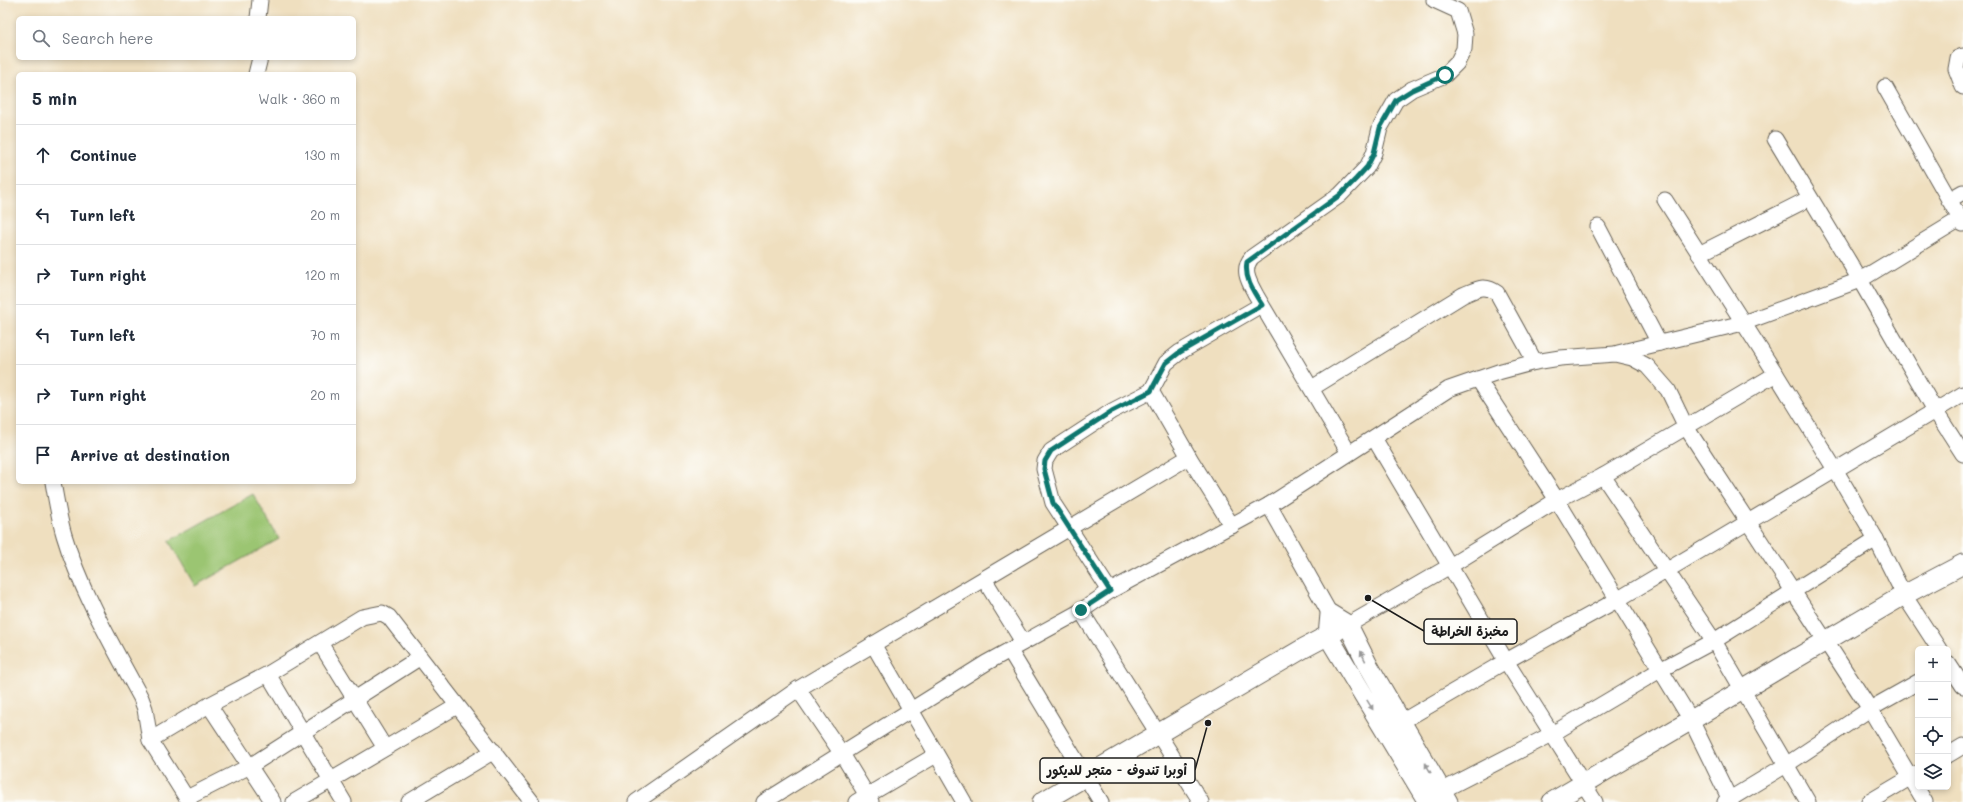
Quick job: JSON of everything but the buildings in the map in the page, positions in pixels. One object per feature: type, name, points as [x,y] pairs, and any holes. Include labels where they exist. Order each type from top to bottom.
[{"type":"street","points":[[258,16],[260,0]]},
{"type":"street","points":[[1349,453],[1248,281],[1246,272],[1247,262],[1340,195],[1367,167],[1374,153],[1380,128],[1396,100],[1412,90],[1445,75],[1457,63],[1464,49],[1465,34],[1458,11],[1434,0]]},
{"type":"street","points":[[1963,56],[1958,58],[1956,69],[1963,87]]},
{"type":"street","points":[[256,72],[260,60]]},
{"type":"street","points":[[764,802],[781,797],[842,754],[986,663],[1010,651],[1023,642],[1081,610],[1110,591],[1269,505],[1449,389],[1535,362],[1560,358],[1615,354],[1743,323],[1860,280],[1961,221],[1885,87]]},
{"type":"street","points":[[1775,139],[1860,280],[1936,412],[1963,454]]},
{"type":"street","points":[[1949,200],[1963,192]]},
{"type":"street","points":[[1699,254],[1810,198]]},
{"type":"street","points":[[1665,200],[1836,471],[1876,539],[1904,595],[1937,646]]},
{"type":"street","points":[[1598,227],[1659,343]]},
{"type":"street","points":[[1312,388],[1463,296],[1484,287],[1489,287],[1497,293],[1535,362]]},
{"type":"street","points":[[1110,591],[1053,503],[1048,489],[1044,469],[1047,456],[1051,451],[1112,411],[1151,391],[1166,363],[1180,352],[1262,305]]},
{"type":"street","points":[[1615,354],[1632,358],[1647,366],[1668,390],[1686,427],[1747,523],[1826,640],[1914,775],[1925,802]]},
{"type":"street","points":[[1042,802],[1304,648],[1348,625],[1450,566],[1557,500],[1603,476],[1776,374]]},
{"type":"street","points":[[1478,379],[1557,500],[1691,720],[1729,801],[1870,709],[1915,684]]},
{"type":"street","points":[[1151,391],[1189,457],[1232,526]]},
{"type":"street","points":[[1401,722],[1506,661],[1617,600],[1936,412],[1963,394]]},
{"type":"street","points":[[1374,438],[1506,661],[1595,802]]},
{"type":"street","points":[[636,802],[798,689],[1189,457]]},
{"type":"street","points":[[1603,476],[1714,641],[1808,802]]},
{"type":"street","points":[[53,484],[65,537],[80,576],[105,632],[141,698],[145,709],[150,740],[188,800],[250,766],[419,658]]},
{"type":"street","points":[[1269,505],[1330,614],[1348,625],[1367,663],[1401,722],[1439,798]]},
{"type":"street","points":[[1439,798],[1552,734],[1660,670],[1714,641],[1876,539]]},
{"type":"street","points":[[1552,802],[1904,595],[1962,568]]},
{"type":"street","points":[[984,579],[1023,642]]},
{"type":"street","points":[[1081,610],[1201,802]]},
{"type":"street","points":[[150,740],[209,705],[268,674],[362,617],[382,613],[389,618],[419,658],[494,751],[532,802]]},
{"type":"street","points":[[1330,614],[1328,636],[1439,798]]},
{"type":"street","points":[[320,643],[385,748]]},
{"type":"street","points":[[873,644],[964,802]]},
{"type":"street","points":[[1010,651],[1102,802]]},
{"type":"street","points":[[1951,668],[1963,684]]},
{"type":"street","points":[[268,674],[344,802]]},
{"type":"street","points":[[798,689],[842,754],[865,800],[936,755]]},
{"type":"street","points":[[209,705],[273,802]]},
{"type":"street","points":[[294,802],[457,706]]},
{"type":"street","points":[[1950,754],[1963,746]]},
{"type":"street","points":[[409,802],[494,751]]},
{"type":"street","points":[[1869,802],[1914,775]]},
{"type":"green space","points":[[253,494],[279,539],[195,586],[169,541]]},
{"type":"place","name":"مخبزة الخراطة","points":[[1368,598]]},
{"type":"place","name":"أوبرا تندوف - متجر للديكور","points":[[1208,723]]},
{"type":"route","points":[[1081,610],[1110,591],[1053,503],[1048,489],[1044,469],[1047,456],[1051,451],[1112,411],[1151,391],[1163,366],[1180,352],[1262,305],[1248,281],[1246,272],[1247,262],[1323,208],[1340,195],[1356,179],[1367,167],[1374,153],[1380,128],[1389,109],[1396,100],[1412,90],[1445,75]]}]
